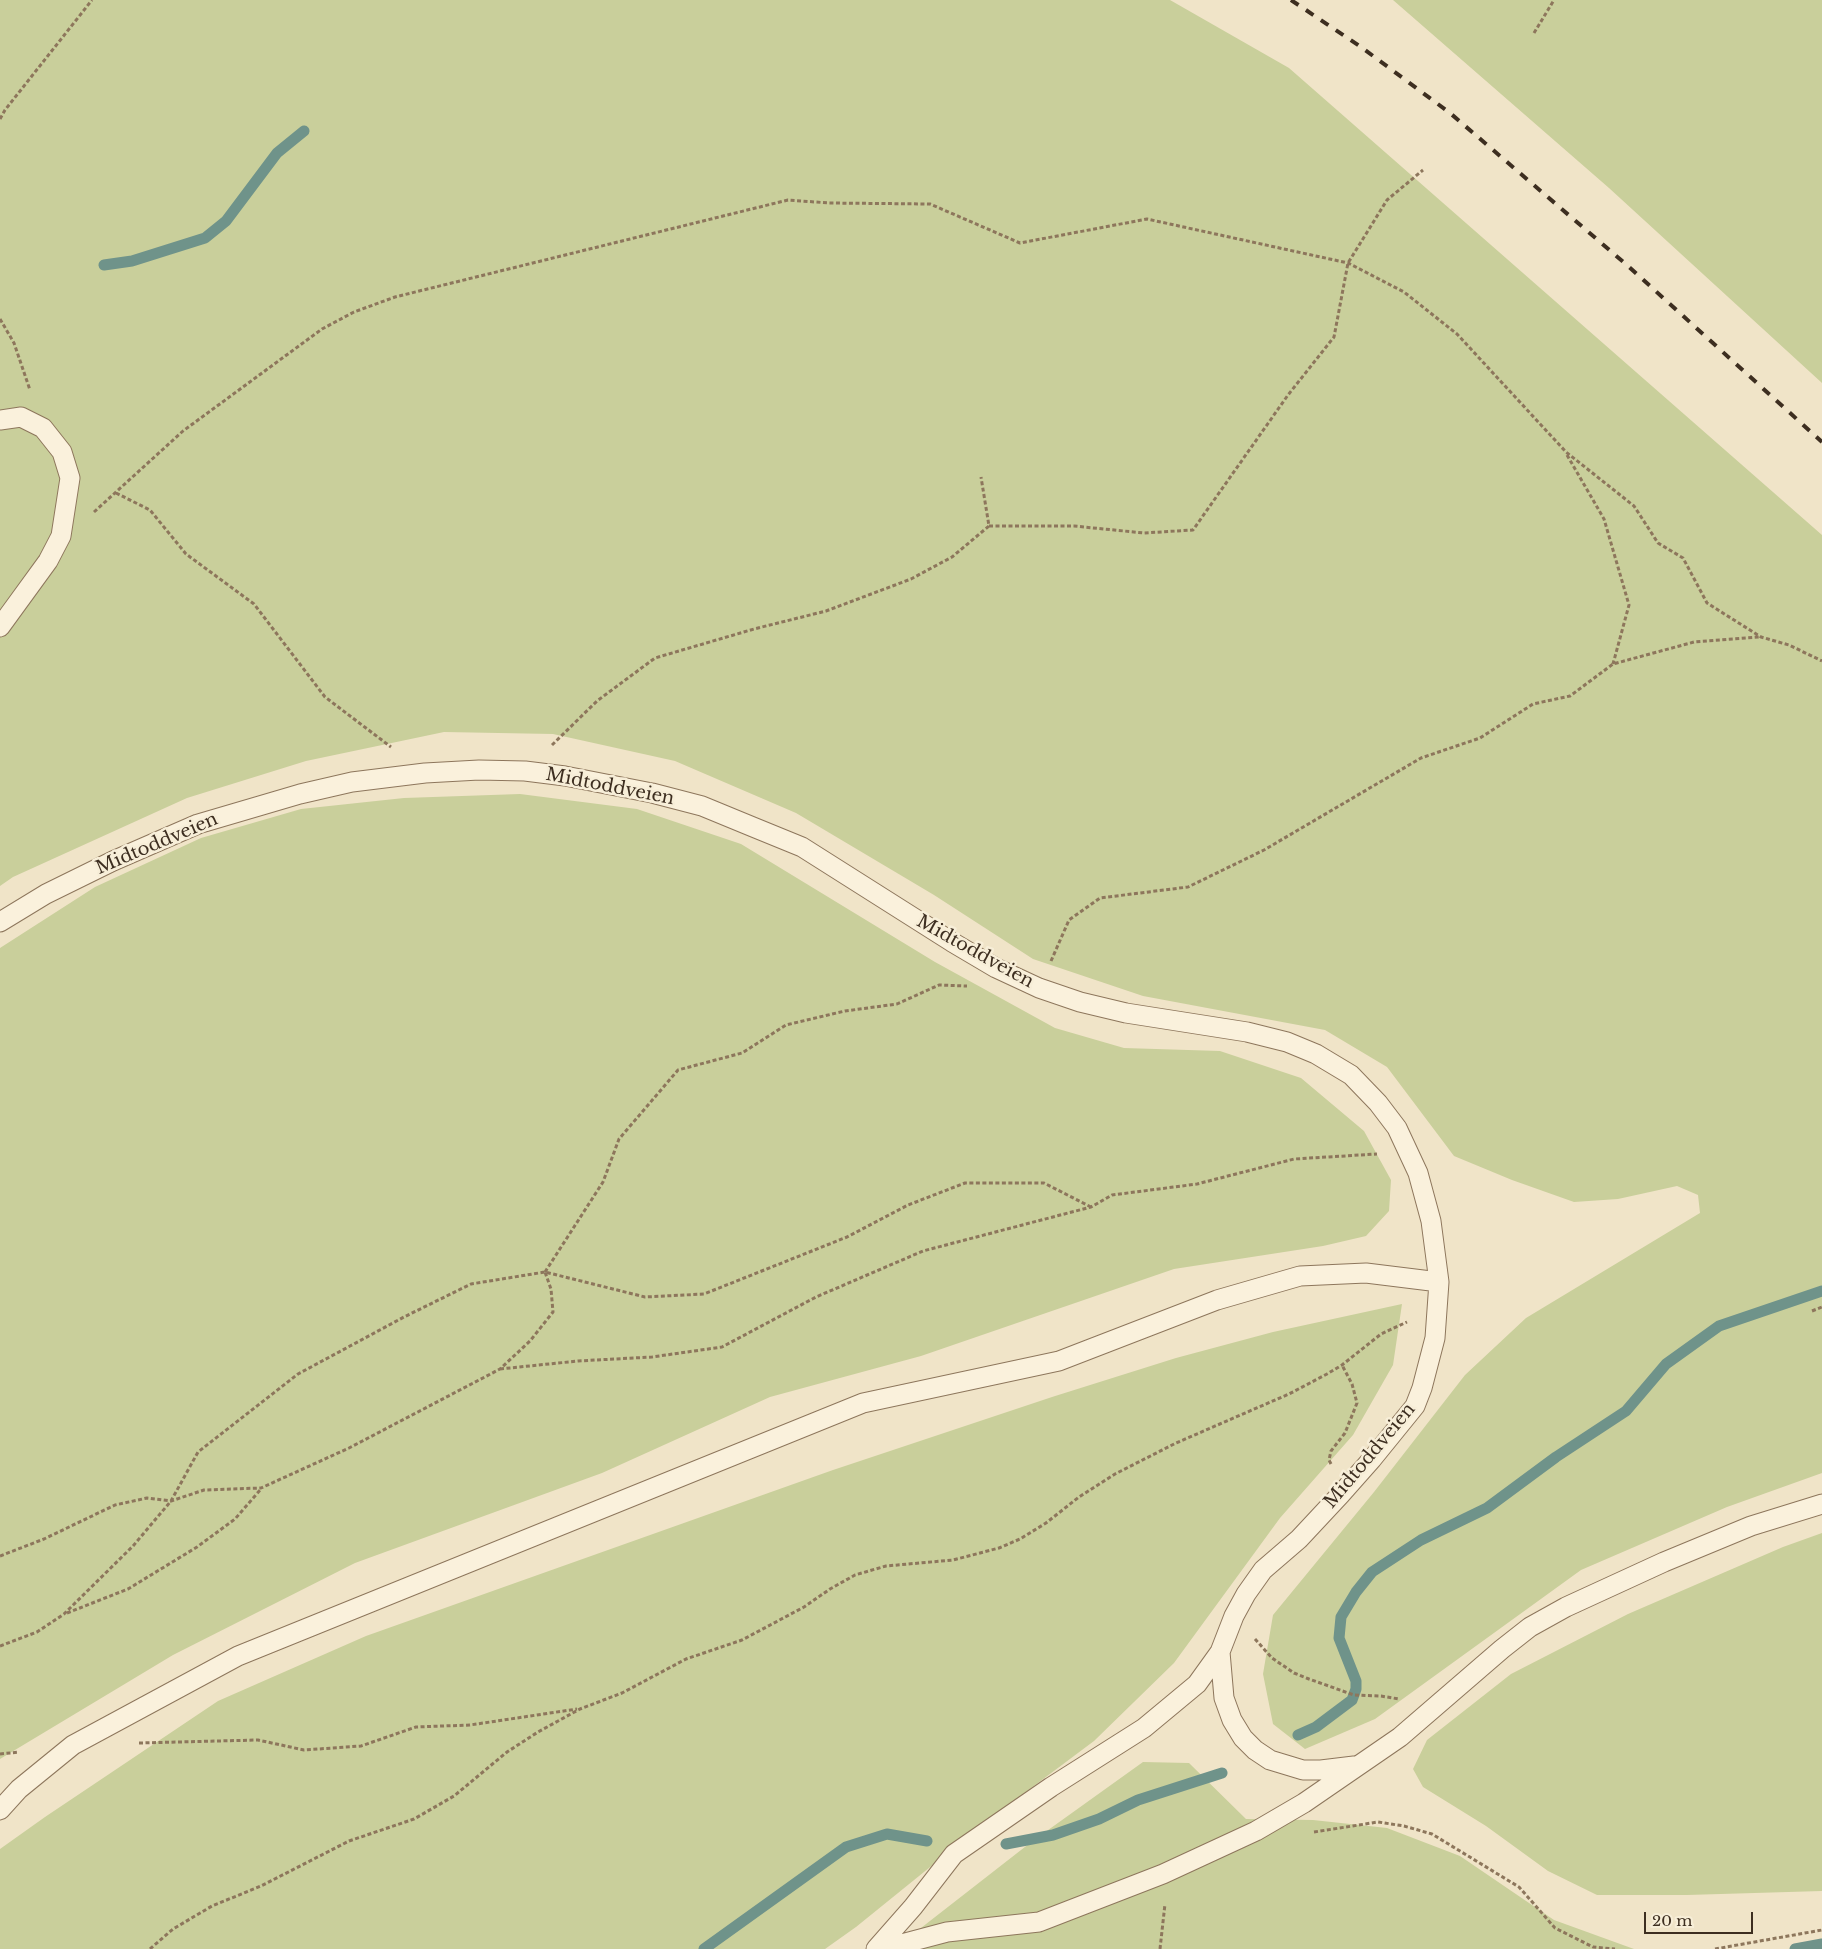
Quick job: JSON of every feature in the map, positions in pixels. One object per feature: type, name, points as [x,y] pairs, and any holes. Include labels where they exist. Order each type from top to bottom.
[{"type":"lane","points":[[0,420],[21,417],[43,428],[62,452],[70,478],[61,536],[48,561],[0,627]]},
{"type":"lane","name":"Midtoddveien","points":[[0,922],[63,886],[113,861],[198,824],[300,794],[352,782],[425,773],[479,770],[525,771],[597,781],[702,806],[802,847],[952,942],[996,968],[1039,988],[1080,1002],[1126,1013],[1271,1038],[1316,1054],[1351,1075],[1365,1088],[1397,1128],[1418,1173],[1431,1221],[1439,1282],[1435,1338],[1415,1406],[1341,1494],[1299,1539],[1263,1570],[1246,1594],[1234,1616],[1220,1652]]},
{"type":"lane","points":[[0,1810],[19,1789],[73,1745],[238,1656],[862,1403],[1059,1361],[1217,1300],[1300,1276],[1366,1273],[1439,1282]]},
{"type":"lane","points":[[883,1949],[947,1932],[1039,1922],[1163,1874],[1256,1831],[1304,1803],[1400,1737],[1502,1648],[1530,1627],[1566,1607],[1664,1562],[1742,1530],[1822,1504]]},
{"type":"lane","points":[[1220,1652],[1224,1698],[1232,1720],[1243,1738],[1255,1750],[1270,1760],[1303,1770],[1357,1766]]},
{"type":"lane","points":[[876,1949],[914,1907],[954,1854],[1050,1787],[1144,1728],[1197,1684],[1220,1652]]},
{"type":"path","points":[[0,119],[5,110],[92,0]]},
{"type":"path","points":[[1534,33],[1554,0]]},
{"type":"path","points":[[525,771],[597,701],[656,658],[754,629],[826,611],[911,580],[952,556],[989,526],[1074,526],[1144,533],[1193,530],[1288,395],[1334,338],[1348,264],[1387,200],[1423,170]]},
{"type":"path","points":[[61,536],[100,507],[183,431],[322,329],[354,312],[395,297],[788,200],[829,203],[930,204],[1020,243],[1147,219],[1348,264],[1404,292],[1457,334],[1566,452],[1634,506],[1658,543],[1684,558],[1707,603],[1761,637],[1789,645],[1822,661]]},
{"type":"path","points":[[0,319],[14,343],[43,428]]},
{"type":"path","points":[[1566,452],[1604,519],[1629,605],[1613,664]]},
{"type":"path","points":[[981,477],[989,526]]},
{"type":"path","points":[[116,493],[150,510],[186,554],[254,604],[325,698],[425,773]]},
{"type":"path","points":[[1039,988],[1069,920],[1100,898],[1188,887],[1264,850],[1421,758],[1480,738],[1533,704],[1570,696],[1613,664],[1694,642],[1761,637]]},
{"type":"path","points":[[545,1272],[603,1182],[618,1139],[678,1070],[742,1052],[786,1025],[845,1011],[897,1004],[939,985],[976,986]]},
{"type":"path","points":[[500,1369],[578,1361],[652,1357],[722,1347],[816,1297],[923,1251],[1091,1208],[1112,1195],[1197,1184],[1294,1159],[1408,1152]]},
{"type":"path","points":[[0,1646],[37,1632],[64,1614],[133,1546],[171,1501],[198,1452],[298,1374],[404,1317],[471,1284],[545,1272],[645,1296],[704,1294],[847,1238],[908,1205],[965,1182],[1044,1183],[1091,1208]]},
{"type":"path","points":[[0,1556],[44,1539],[115,1505],[147,1498],[171,1501],[204,1490],[261,1488],[349,1448],[500,1369],[530,1341],[553,1312],[551,1289],[545,1272]]},
{"type":"path","points":[[1812,1311],[1822,1307]]},
{"type":"path","points":[[150,1949],[173,1929],[212,1906],[261,1886],[349,1841],[414,1820],[454,1796],[507,1752],[580,1709],[622,1693],[686,1659],[742,1640],[855,1575],[886,1566],[953,1560],[999,1548],[1020,1539],[1115,1474],[1176,1443],[1289,1394],[1342,1366],[1381,1334],[1438,1308]]},
{"type":"path","points":[[1341,1494],[1329,1460],[1331,1451],[1345,1433],[1357,1403],[1352,1384],[1342,1366]]},
{"type":"path","points":[[64,1614],[128,1589],[197,1547],[235,1520],[261,1488]]},
{"type":"path","points":[[1234,1616],[1272,1658],[1294,1673],[1354,1695],[1381,1696],[1436,1706]]},
{"type":"path","points":[[132,1743],[258,1740],[304,1750],[352,1747],[361,1746],[416,1727],[470,1725],[580,1709]]},
{"type":"path","points":[[1309,1832],[1378,1822],[1404,1826],[1432,1834],[1520,1888],[1555,1928],[1593,1947],[1615,1949]]},
{"type":"path","points":[[1160,1949],[1165,1907],[1163,1874]]},
{"type":"path","points":[[1715,1949],[1822,1930]]},
{"type":"green space","points":[[0,0],[1170,0],[1289,68],[1822,535],[1822,1473],[1727,1507],[1581,1570],[1375,1719],[1305,1749],[1273,1724],[1263,1674],[1273,1615],[1374,1492],[1465,1375],[1526,1318],[1700,1213],[1698,1195],[1677,1186],[1618,1199],[1574,1202],[1512,1180],[1454,1156],[1387,1067],[1325,1030],[1143,996],[1033,959],[934,895],[796,813],[675,761],[553,734],[444,732],[306,761],[187,798],[13,877],[0,886]]},
{"type":"green space","points":[[1393,0],[1822,0],[1822,383],[1609,188]]},
{"type":"green space","points":[[520,794],[637,809],[741,844],[935,962],[1055,1028],[1124,1048],[1220,1051],[1301,1078],[1364,1131],[1391,1180],[1389,1211],[1366,1236],[1323,1246],[1174,1269],[921,1356],[770,1397],[602,1473],[355,1563],[173,1655],[0,1759],[0,948],[95,887],[201,838],[301,809],[404,798]]},
{"type":"green space","points":[[1402,1304],[1393,1365],[1353,1435],[1280,1518],[1174,1663],[1094,1741],[987,1821],[856,1927],[825,1949],[0,1949],[0,1849],[218,1701],[366,1636],[833,1470],[1176,1358],[1273,1332]]},
{"type":"green space","points":[[1822,1533],[1822,1891],[1687,1895],[1597,1895],[1548,1871],[1486,1826],[1423,1787],[1413,1769],[1427,1740],[1511,1674],[1628,1614],[1783,1547]]},
{"type":"green space","points":[[1143,1762],[1189,1763],[1246,1819],[1313,1820],[1387,1828],[1460,1856],[1554,1920],[1634,1949],[894,1949],[1030,1843]]},
{"type":"waterway","points":[[104,265],[132,261],[205,238],[226,221],[277,153],[304,131]]},
{"type":"waterway","points":[[1298,1735],[1316,1727],[1352,1700],[1356,1689],[1356,1681],[1339,1638],[1341,1617],[1356,1592],[1372,1572],[1421,1540],[1487,1508],[1556,1457],[1626,1411],[1666,1364],[1719,1326],[1822,1291]]},
{"type":"waterway","points":[[1006,1844],[1053,1835],[1099,1819],[1138,1800],[1222,1773]]},
{"type":"waterway","points":[[704,1949],[846,1847],[887,1834],[927,1841]]},
{"type":"waterway","points":[[1795,1949],[1822,1944]]},
{"type":"railway","points":[[1291,0],[1361,47],[1450,113],[1628,266],[1822,442]]}]
